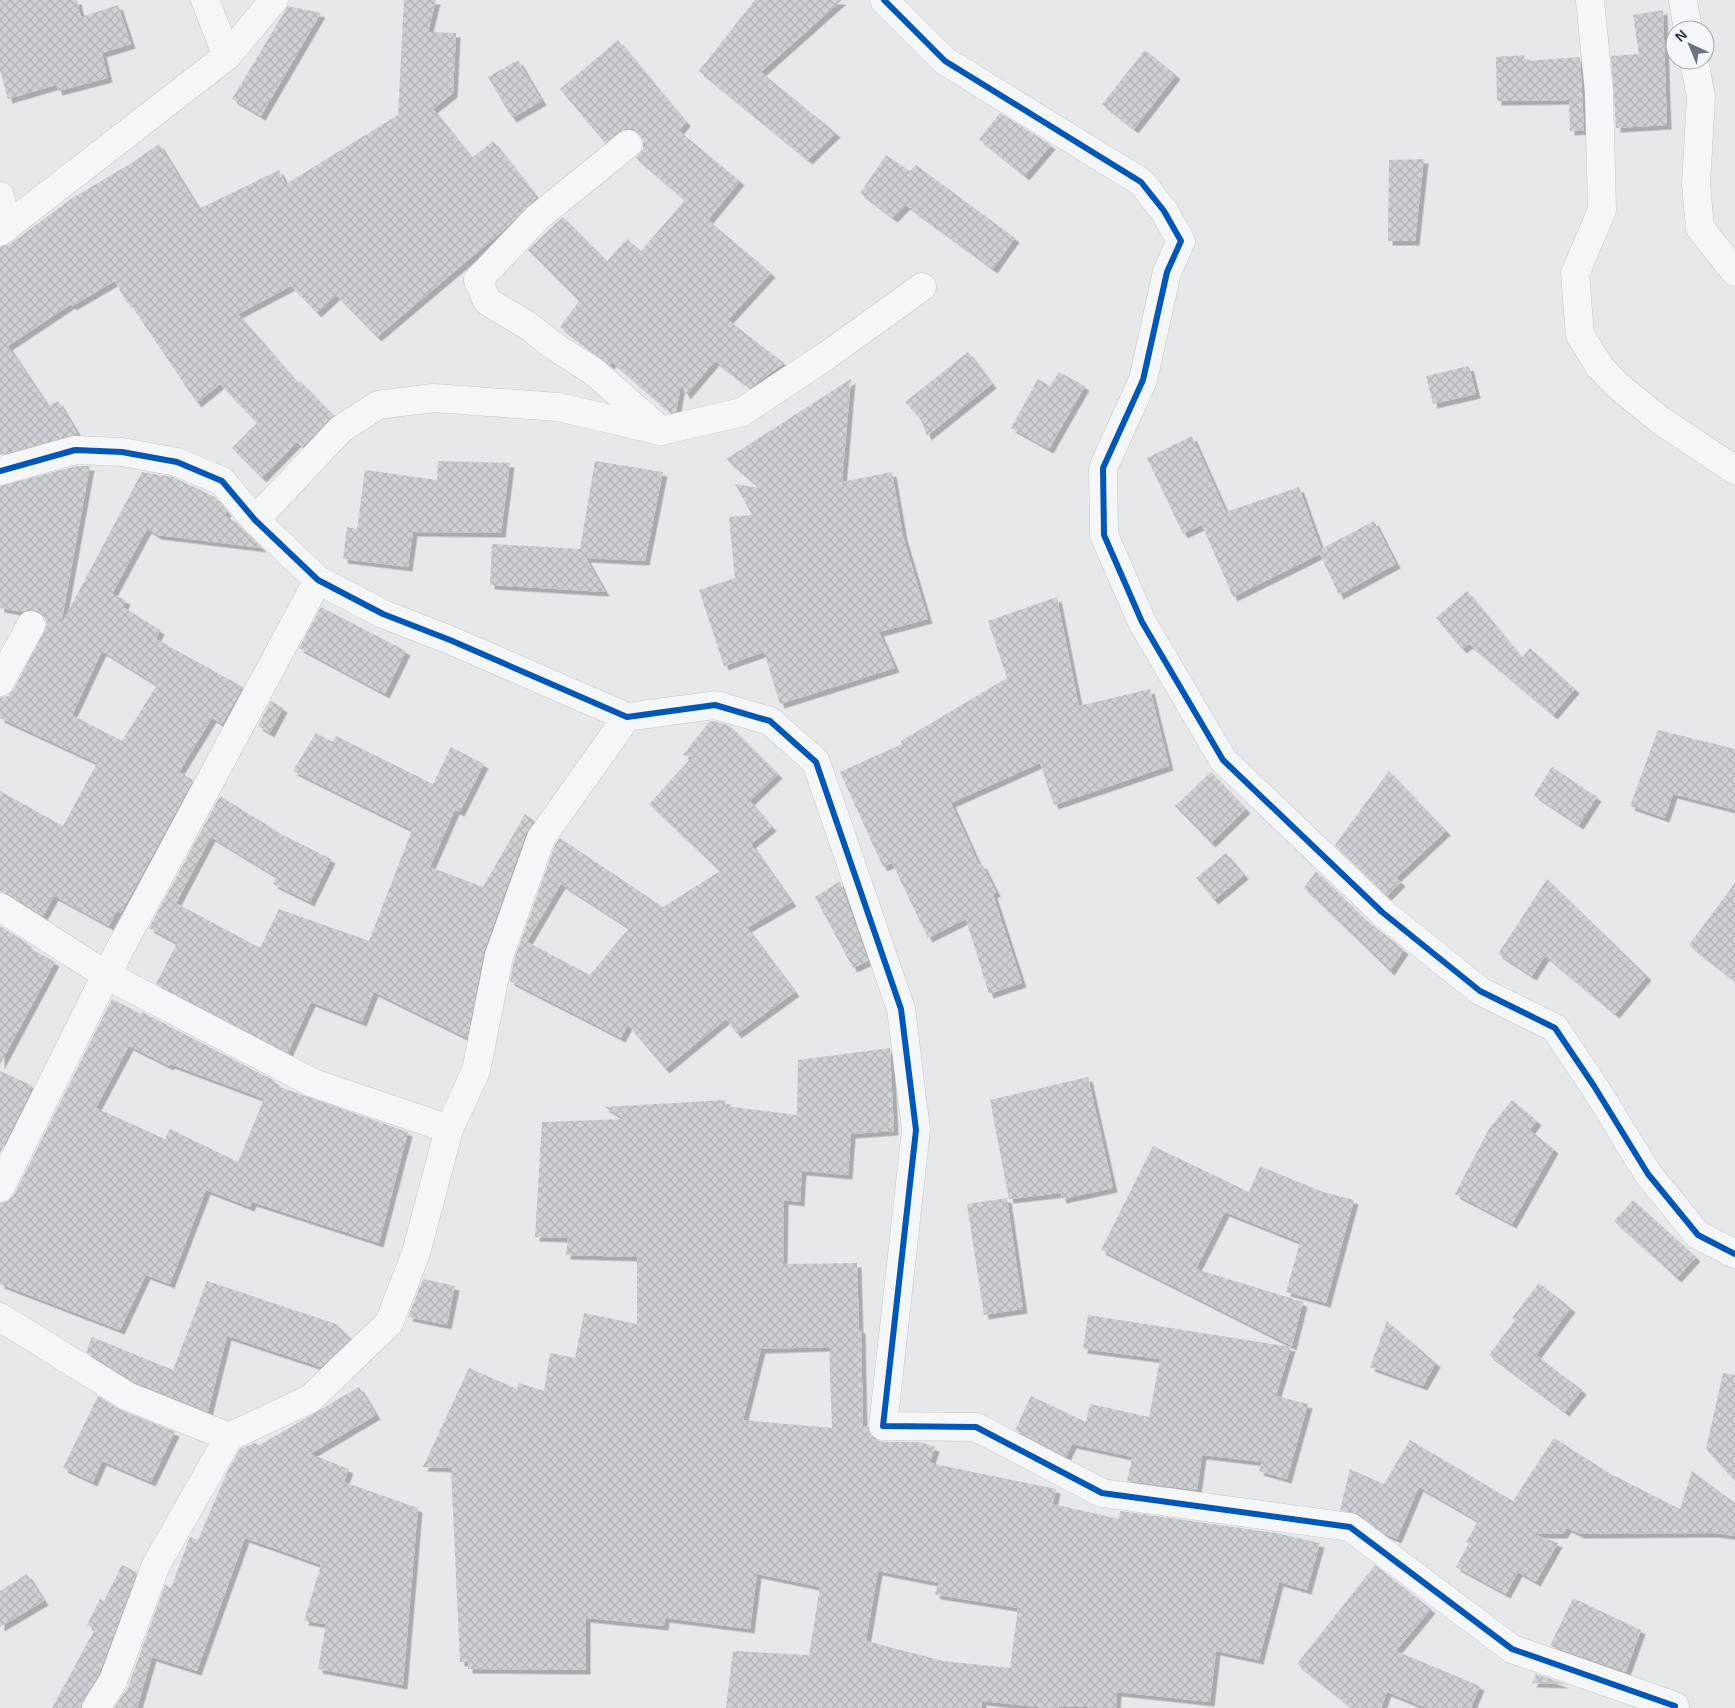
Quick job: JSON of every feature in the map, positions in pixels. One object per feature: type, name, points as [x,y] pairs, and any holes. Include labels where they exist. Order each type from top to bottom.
[{"type":"street","points":[[205,0],[227,56]]},
{"type":"street","points":[[4,229],[227,56],[274,0]]},
{"type":"street","points":[[884,0],[945,61],[1141,182],[1164,211],[1181,241],[1168,272],[1143,380],[1103,468],[1104,535],[1142,622],[1223,760],[1382,912],[1480,991],[1555,1028],[1594,1086],[1648,1174],[1698,1235],[1735,1254]]},
{"type":"street","points":[[1590,0],[1599,91],[1602,210],[1575,274],[1580,335],[1600,367],[1617,385],[1660,420],[1735,470]]},
{"type":"street","points":[[1683,0],[1686,20]]},
{"type":"street","points":[[1696,70],[1701,97],[1696,184],[1700,228],[1735,272]]},
{"type":"street","points":[[628,144],[538,217],[478,280],[488,301],[530,327],[592,371],[661,431]]},
{"type":"street","points":[[0,196],[4,229]]},
{"type":"street","points":[[255,520],[341,429],[378,405],[434,398],[558,407],[661,431],[742,412],[826,356],[922,287]]},
{"type":"street","points":[[0,471],[75,450],[122,452],[177,462],[222,481],[255,520],[318,580],[383,614],[450,640],[626,716],[715,705],[770,721],[816,762],[901,1009],[916,1130],[883,1426],[976,1427],[1102,1493],[1350,1527],[1512,1649],[1675,1706]]},
{"type":"street","points":[[0,1188],[106,975],[318,580]]},
{"type":"street","points":[[0,682],[31,625]]},
{"type":"street","points":[[96,1708],[113,1681],[156,1565],[229,1436],[310,1399],[389,1323],[416,1253],[449,1128],[476,1071],[499,956],[541,838],[626,716]]},
{"type":"street","points":[[0,907],[106,975],[313,1083],[449,1128]]},
{"type":"street","points":[[0,1317],[127,1396],[229,1436]]},
{"type":"building","points":[[0,0],[77,0],[81,17],[118,5],[131,44],[102,53],[108,78],[58,91],[56,85],[8,99],[0,71]]},
{"type":"building","points":[[404,0],[436,0],[428,32],[456,33],[453,93],[433,109],[472,158],[493,141],[537,197],[506,228],[377,337],[336,295],[317,313],[291,286],[238,314],[298,383],[300,381],[333,415],[302,447],[297,442],[262,478],[232,448],[257,423],[220,384],[197,403],[129,302],[127,303],[115,281],[72,306],[71,304],[8,346],[48,406],[58,401],[78,434],[0,455],[0,247],[10,244],[71,199],[159,144],[199,209],[279,170],[286,184],[398,115]]},
{"type":"building","points":[[755,0],[842,0],[761,72],[836,133],[808,160],[699,71]]},
{"type":"building","points":[[288,6],[321,13],[261,116],[232,99]]},
{"type":"building","points":[[1663,10],[1667,125],[1616,128],[1611,56],[1639,54],[1633,15]]},
{"type":"building","points":[[618,40],[686,122],[679,131],[740,181],[708,220],[771,273],[728,320],[784,363],[750,388],[715,361],[686,395],[681,385],[676,412],[671,413],[612,362],[610,365],[560,327],[579,301],[528,250],[563,217],[607,261],[627,239],[641,251],[685,200],[636,158],[643,149],[643,141],[640,134],[633,129],[625,129],[605,143],[560,89]]},
{"type":"building","points":[[1145,50],[1176,75],[1134,129],[1102,104]]},
{"type":"building","points":[[1524,55],[1525,61],[1580,57],[1584,130],[1570,131],[1569,100],[1497,101],[1496,57]]},
{"type":"building","points":[[518,60],[542,101],[512,118],[488,77]]},
{"type":"building","points":[[1000,113],[1051,145],[1025,176],[979,139]]},
{"type":"building","points":[[886,155],[910,171],[916,165],[1015,238],[993,269],[906,205],[893,218],[860,193]]},
{"type":"building","points":[[1424,159],[1415,241],[1388,241],[1389,160]]},
{"type":"building","points":[[968,352],[992,384],[927,436],[921,420],[905,402]]},
{"type":"building","points":[[1469,366],[1476,394],[1433,404],[1426,376]]},
{"type":"building","points":[[1059,372],[1085,386],[1049,449],[1011,428],[1038,379],[1050,386]]},
{"type":"building","points":[[851,379],[842,482],[892,472],[903,536],[928,619],[879,632],[895,668],[780,704],[764,652],[724,666],[699,590],[735,578],[729,517],[752,515],[735,484],[759,488],[726,459]]},
{"type":"building","points":[[1192,436],[1226,512],[1299,487],[1321,549],[1374,521],[1396,564],[1339,595],[1320,554],[1233,597],[1202,525],[1183,534],[1147,458]]},
{"type":"building","points":[[438,461],[510,463],[501,533],[413,532],[408,567],[343,559],[347,527],[357,529],[365,470],[437,480]]},
{"type":"building","points":[[595,461],[663,472],[645,561],[586,558],[605,592],[490,585],[492,544],[580,549]]},
{"type":"building","points":[[77,466],[90,466],[61,625],[142,472],[173,477],[215,497],[227,512],[224,515],[236,522],[262,548],[157,535],[147,529],[112,594],[126,600],[123,607],[160,630],[156,639],[243,687],[222,724],[212,718],[179,772],[193,780],[121,913],[117,911],[109,926],[54,896],[43,916],[0,891],[0,791],[63,826],[97,763],[0,718],[0,698],[8,696],[14,689],[47,625],[44,616],[38,611],[30,609],[22,612],[0,608],[0,486]],"holes":[[[102,651],[157,685],[122,741],[72,715]]]},
{"type":"building","points":[[1467,591],[1522,658],[1530,648],[1575,689],[1553,715],[1469,644],[1462,649],[1436,618]]},
{"type":"building","points":[[1057,597],[1079,706],[1150,689],[1169,766],[1054,805],[1040,763],[951,803],[979,865],[982,864],[996,892],[993,894],[1022,983],[989,994],[966,919],[928,938],[892,863],[883,867],[840,772],[902,744],[901,741],[1007,678],[988,621]]},
{"type":"building","points":[[321,607],[406,651],[385,694],[299,648]]},
{"type":"building","points":[[271,701],[283,708],[270,733],[258,726]]},
{"type":"building","points":[[714,721],[730,726],[778,774],[750,801],[772,827],[751,844],[792,902],[747,928],[795,992],[737,1034],[726,1019],[665,1069],[628,1025],[621,1038],[510,981],[514,960],[555,845],[560,838],[663,907],[720,871],[649,804],[692,757],[683,755],[709,722]],"holes":[[[561,884],[629,928],[590,975],[527,942]]]},
{"type":"building","points":[[1658,730],[1735,749],[1735,810],[1673,794],[1665,818],[1630,806]]},
{"type":"building","points":[[316,733],[333,742],[336,736],[433,784],[451,747],[484,764],[460,812],[455,810],[430,867],[483,887],[525,814],[534,820],[526,833],[484,951],[467,1038],[374,992],[362,1022],[311,1002],[288,1053],[156,984],[177,943],[149,928],[220,796],[285,836],[331,859],[310,902],[273,884],[277,877],[211,837],[176,903],[260,948],[279,909],[369,941],[412,830],[293,771]]},
{"type":"building","points":[[1552,767],[1597,797],[1579,825],[1534,795]]},
{"type":"building","points":[[1389,771],[1446,831],[1396,878],[1401,882],[1387,896],[1335,845]]},
{"type":"building","points":[[1211,772],[1246,809],[1211,843],[1175,806]]},
{"type":"building","points":[[1226,853],[1244,875],[1214,900],[1196,878]]},
{"type":"building","points":[[1316,871],[1365,919],[1404,950],[1390,971],[1304,888]]},
{"type":"building","points":[[1547,879],[1647,976],[1615,1014],[1545,956],[1532,976],[1498,954]]},
{"type":"building","points":[[840,881],[868,961],[853,968],[815,897]]},
{"type":"building","points":[[1735,883],[1735,981],[1689,945]]},
{"type":"building","points":[[0,926],[27,943],[26,946],[55,962],[0,1065]]},
{"type":"building","points":[[112,999],[141,1014],[142,1012],[275,1081],[274,1085],[408,1132],[379,1243],[252,1202],[250,1207],[206,1190],[170,1284],[146,1275],[120,1330],[0,1284],[0,1203],[8,1201],[14,1195]],"holes":[[[129,1046],[169,1066],[170,1064],[264,1099],[238,1162],[170,1129],[165,1139],[96,1108]]]},
{"type":"building","points":[[890,1048],[894,1131],[851,1134],[848,1175],[802,1171],[800,1202],[784,1200],[783,1264],[857,1263],[859,1329],[861,1329],[863,1426],[868,1427],[874,1439],[882,1442],[919,1442],[935,1447],[930,1463],[1056,1489],[1053,1504],[1119,1519],[1120,1511],[1276,1533],[1320,1543],[1307,1590],[1279,1582],[1259,1660],[1216,1651],[1210,1702],[1117,1692],[1116,1708],[1059,1706],[1058,1708],[1047,1708],[982,1701],[982,1708],[726,1708],[733,1651],[809,1655],[820,1587],[757,1574],[750,1629],[665,1618],[664,1626],[586,1618],[586,1670],[468,1669],[468,1662],[460,1662],[451,1468],[423,1467],[469,1368],[517,1389],[519,1383],[544,1391],[550,1353],[575,1358],[584,1313],[637,1324],[637,1257],[566,1255],[568,1238],[535,1237],[542,1122],[625,1119],[604,1107],[726,1100],[725,1106],[797,1115],[798,1060]],"holes":[[[829,1347],[832,1428],[743,1420],[761,1349]],[[878,1571],[939,1583],[935,1593],[937,1595],[1018,1608],[1010,1668],[943,1661],[866,1641]]]},
{"type":"building","points":[[0,1071],[33,1086],[0,1153]]},
{"type":"building","points":[[1088,1077],[1113,1188],[1062,1199],[1061,1193],[1009,1199],[990,1100]]},
{"type":"building","points":[[1512,1100],[1537,1121],[1530,1130],[1554,1149],[1512,1224],[1455,1194],[1489,1129]]},
{"type":"building","points":[[1153,1146],[1249,1192],[1260,1166],[1323,1192],[1354,1200],[1326,1303],[1286,1292],[1300,1242],[1225,1212],[1196,1269],[1303,1302],[1292,1346],[1101,1250]]},
{"type":"building","points":[[1007,1198],[1023,1309],[984,1315],[967,1204]]},
{"type":"building","points":[[1633,1200],[1696,1257],[1677,1278],[1614,1221]]},
{"type":"building","points":[[423,1279],[455,1286],[447,1325],[408,1317]]},
{"type":"building","points":[[207,1281],[336,1324],[351,1338],[321,1367],[227,1336],[208,1412],[134,1382],[86,1352],[92,1337],[173,1370]]},
{"type":"building","points":[[1539,1283],[1571,1308],[1536,1355],[1582,1390],[1565,1412],[1489,1355],[1515,1320],[1512,1318]]},
{"type":"building","points":[[1088,1315],[1291,1347],[1276,1396],[1308,1404],[1287,1479],[1259,1471],[1262,1462],[1202,1455],[1197,1490],[1127,1481],[1132,1457],[1072,1444],[1066,1457],[1015,1430],[1031,1396],[1086,1422],[1090,1404],[1149,1417],[1160,1359],[1083,1349]]},
{"type":"building","points":[[1387,1321],[1436,1363],[1423,1386],[1370,1367]]},
{"type":"building","points":[[1723,1373],[1735,1375],[1735,1481],[1706,1449]]},
{"type":"building","points":[[359,1387],[376,1415],[310,1454],[349,1469],[344,1482],[418,1508],[403,1685],[318,1669],[326,1624],[304,1621],[321,1565],[245,1538],[197,1671],[152,1657],[137,1708],[114,1708],[128,1687],[165,1585],[171,1588],[190,1537],[198,1540],[228,1470],[240,1449],[254,1443],[260,1445]]},
{"type":"building","points":[[98,1396],[121,1410],[175,1432],[151,1482],[102,1461],[93,1482],[63,1468]]},
{"type":"building","points":[[1554,1438],[1611,1474],[1680,1509],[1692,1471],[1735,1503],[1735,1536],[1714,1533],[1580,1534],[1567,1528],[1563,1534],[1533,1534],[1558,1543],[1536,1582],[1518,1572],[1506,1594],[1456,1567],[1469,1543],[1466,1542],[1478,1521],[1419,1487],[1397,1539],[1385,1534],[1359,1514],[1340,1510],[1350,1469],[1384,1484],[1410,1440],[1513,1501]]},
{"type":"building","points":[[122,1565],[137,1572],[99,1674],[80,1708],[52,1708],[95,1629],[87,1625],[100,1599],[104,1601]]},
{"type":"building","points":[[1375,1565],[1431,1609],[1396,1651],[1480,1686],[1471,1708],[1426,1708],[1387,1692],[1381,1708],[1352,1708],[1297,1664]]},
{"type":"building","points":[[27,1574],[44,1601],[0,1627],[0,1591]]},
{"type":"building","points":[[1573,1598],[1641,1630],[1626,1672],[1550,1646]]},
{"type":"building","points":[[1536,1674],[1565,1684],[1532,1683]]},
{"type":"cycle path","points":[[884,0],[945,61],[1141,182],[1164,211],[1181,241],[1167,272],[1143,380],[1103,468],[1104,535],[1142,622],[1223,760],[1382,912],[1480,991],[1555,1028],[1594,1086],[1648,1174],[1698,1235],[1735,1254]]},
{"type":"cycle path","points":[[0,471],[75,450],[122,452],[177,462],[222,481],[255,520],[318,580],[383,614],[450,640],[627,717],[715,705],[770,721],[816,762],[901,1009],[916,1130],[883,1426],[976,1427],[1102,1493],[1350,1527],[1512,1649],[1675,1706]]}]
